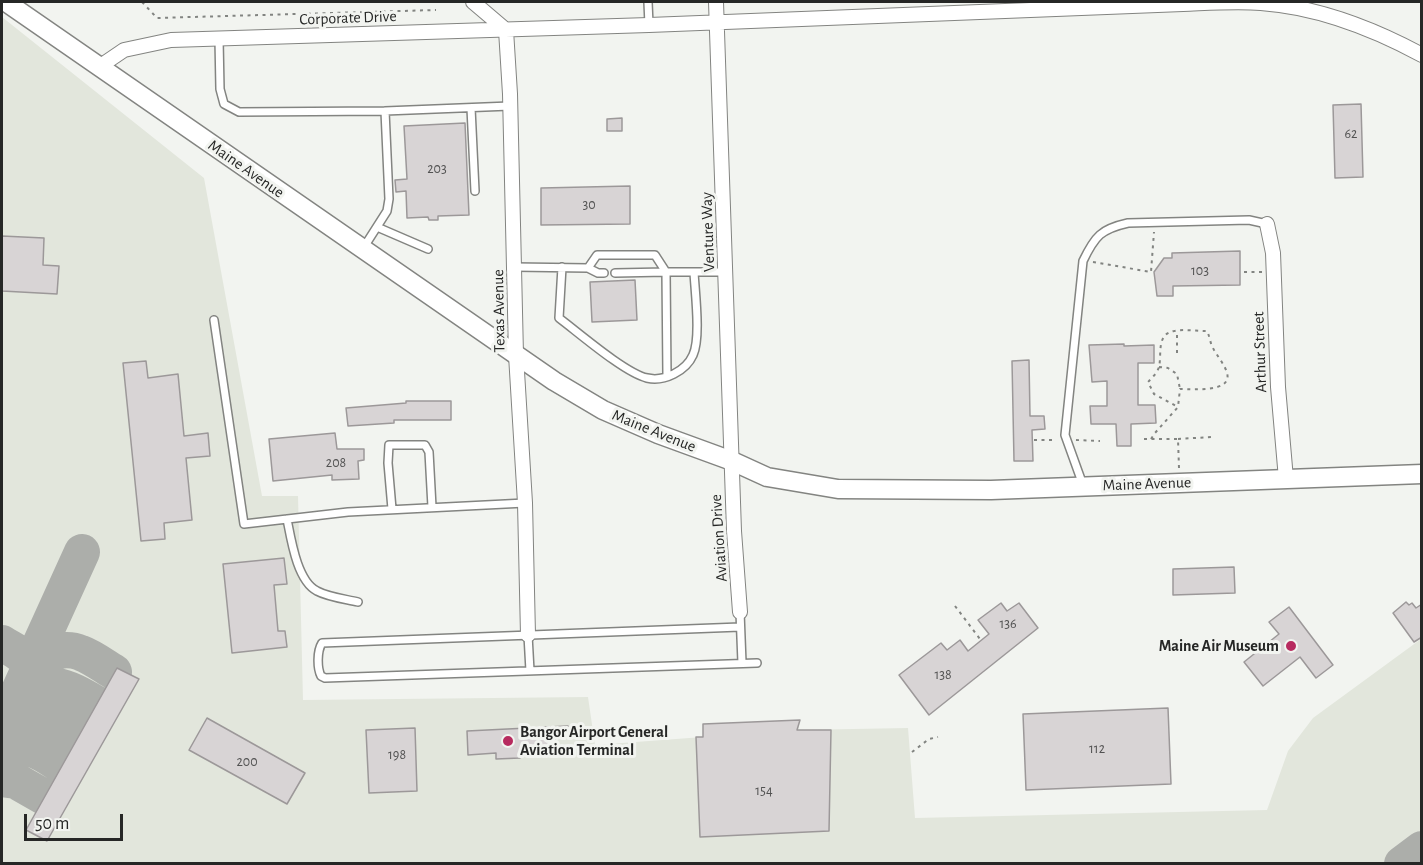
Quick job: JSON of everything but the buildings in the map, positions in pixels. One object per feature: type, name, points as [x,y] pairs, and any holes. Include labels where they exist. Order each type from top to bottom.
[{"type":"main road","name":"Maine Avenue","points":[[6,2],[554,381],[603,410],[767,477],[838,489],[991,490],[1422,474]]},
{"type":"street","points":[[473,2],[506,30]]},
{"type":"street","name":"Venture Way","points":[[716,2],[732,461]]},
{"type":"street","name":"Corporate Drive","points":[[99,67],[124,50],[171,40],[1262,3],[1323,13],[1382,34],[1422,55]]},
{"type":"street","name":"Texas Avenue","points":[[506,30],[516,355],[525,502],[528,635]]},
{"type":"street","name":"Arthur Street","points":[[1267,224],[1273,253],[1278,387],[1286,479]]},
{"type":"street","name":"Aviation Drive","points":[[732,461],[740,612]]},
{"type":"lane","points":[[648,2],[649,25]]},
{"type":"lane","points":[[219,39],[220,90],[224,104],[238,112],[385,111],[510,106]]},
{"type":"lane","points":[[471,108],[475,191]]},
{"type":"lane","points":[[363,249],[387,211],[389,199],[385,111]]},
{"type":"lane","points":[[1084,487],[1065,435],[1083,261],[1098,236],[1109,227],[1128,224],[1249,220],[1267,224]]},
{"type":"lane","points":[[377,227],[428,249]]},
{"type":"lane","points":[[588,268],[597,255],[655,255],[666,272],[667,376]]},
{"type":"lane","points":[[514,267],[588,268],[604,273]]},
{"type":"lane","points":[[562,267],[560,318],[632,371],[648,378],[667,376],[680,371],[693,356],[696,340],[694,272]]},
{"type":"lane","points":[[615,273],[726,272]]},
{"type":"lane","points":[[214,320],[244,524],[348,512],[525,502]]},
{"type":"lane","points":[[392,509],[388,463],[389,445],[408,444],[425,445],[429,452],[432,507]]},
{"type":"lane","points":[[287,519],[292,546],[305,581],[316,591],[358,602]]},
{"type":"lane","points":[[740,612],[742,663]]},
{"type":"lane","points":[[740,627],[322,643],[319,647],[319,671],[325,678],[757,663]]},
{"type":"lane","points":[[528,635],[530,671]]},
{"type":"path","points":[[142,2],[157,18],[436,10]]},
{"type":"path","points":[[1083,261],[1151,272],[1155,223]]},
{"type":"path","points":[[1244,272],[1274,273]]},
{"type":"path","points":[[1177,331],[1177,353]]},
{"type":"path","points":[[1178,407],[1154,394],[1148,382],[1159,367],[1160,344],[1165,335],[1177,331],[1207,331],[1211,337],[1211,346],[1227,374],[1227,381],[1223,386],[1215,388],[1180,389]]},
{"type":"path","points":[[1151,439],[1178,407],[1180,389],[1177,374],[1168,368],[1159,367]]},
{"type":"path","points":[[1144,439],[1211,437]]},
{"type":"path","points":[[1178,439],[1179,483]]},
{"type":"path","points":[[955,606],[980,639]]},
{"type":"path","points":[[912,752],[929,739],[938,737]]},
{"type":"shaded area","points":[[2,17],[204,178],[262,496],[298,496],[303,700],[588,697],[595,745],[703,737],[703,724],[800,720],[798,730],[908,728],[915,818],[1267,810],[1288,751],[1313,718],[1421,639],[1421,863],[2,863]]},
{"type":"taxiway","points":[[2,728],[82,552]]},
{"type":"taxiway","points":[[2,643],[25,660],[28,670]]},
{"type":"taxiway","points":[[28,670],[45,656],[66,650],[94,659],[114,672]]},
{"type":"taxiway","points":[[14,701],[24,692],[35,687],[55,685],[75,692],[97,704]]},
{"type":"taxiway","points":[[2,731],[23,718],[41,716],[79,735]]},
{"type":"taxiway","points":[[2,752],[27,748],[62,766]]},
{"type":"taxiway","points":[[2,779],[16,781],[44,797]]},
{"type":"taxiway","points":[[1402,864],[1422,849]]},
{"type":"place","name":"Maine Air Museum","points":[[1291,646]]},
{"type":"place","name":"Bangor Airport General Aviation Terminal","points":[[508,741]]}]
